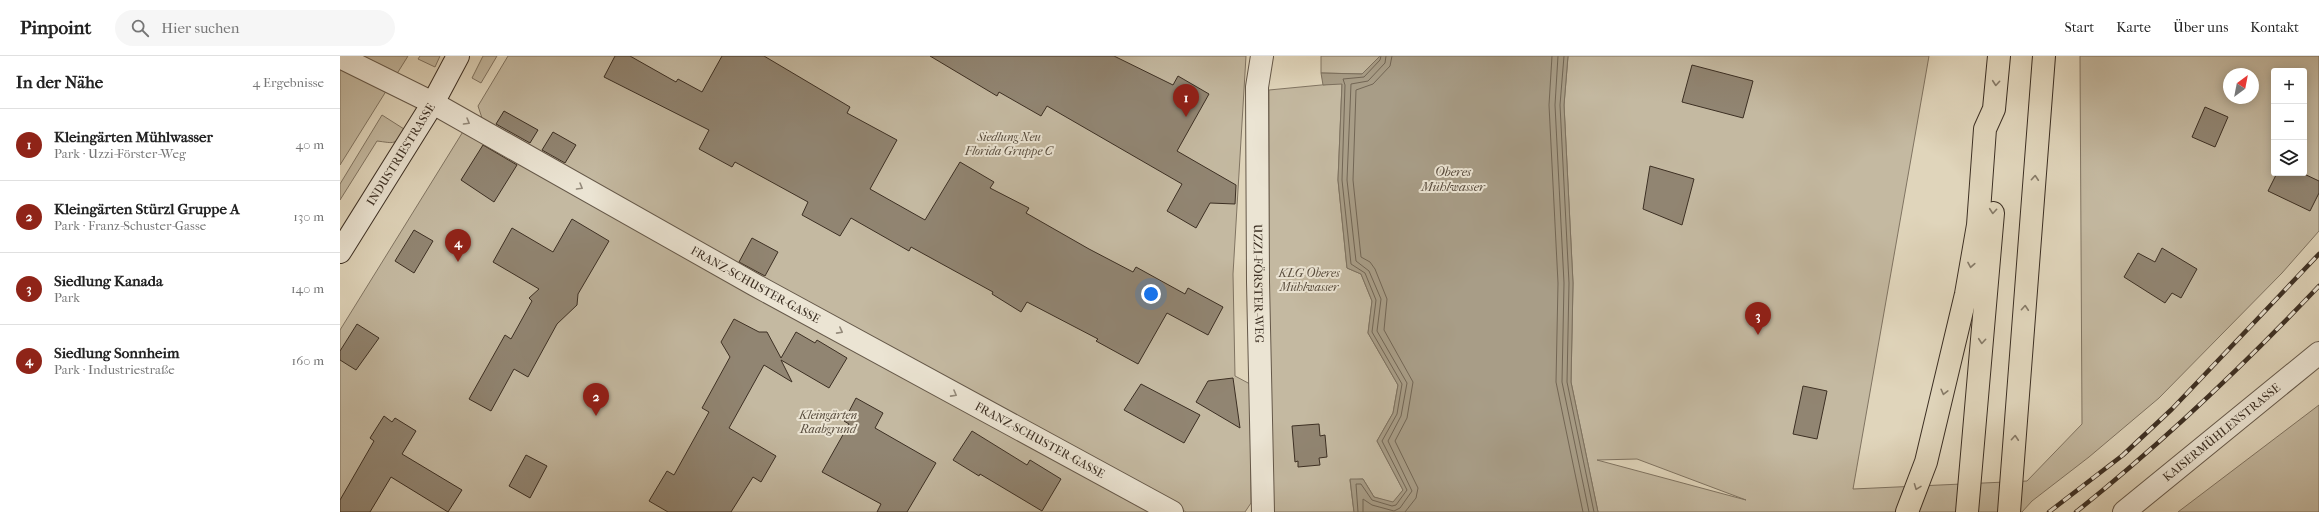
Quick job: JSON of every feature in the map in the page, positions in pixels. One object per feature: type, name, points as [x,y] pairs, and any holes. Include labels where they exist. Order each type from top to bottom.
[{"type":"highway","points":[[1907,512],[1926,462],[1966,294],[1978,225],[1985,129],[1994,109],[1999,56]]},
{"type":"highway","points":[[2009,512],[2044,56]]},
{"type":"highway","points":[[1968,512],[2000,131],[1994,109]]},
{"type":"street","name":"INDUSTRIESTRASSE","points":[[340,252],[433,103],[458,56]]},
{"type":"street","name":"UZZI-FÖRSTER-WEG","points":[[1262,56],[1257,95],[1258,282],[1263,512]]},
{"type":"street","name":"FRANZ-SCHUSTER-GASSE","points":[[340,57],[433,103],[755,285],[1172,512]]},
{"type":"street","name":"KAISERMÜHLENSTRASSE","points":[[2124,512],[2319,353]]},
{"type":"green space","points":[[340,56],[408,56],[340,165]]},
{"type":"green space","points":[[420,56],[440,56],[435,67],[418,59]]},
{"type":"green space","points":[[483,56],[497,56],[481,83],[472,78]]},
{"type":"green space","name":"Siedlung Neu Florida Gruppe C","points":[[508,56],[1246,56],[1233,274],[1235,376],[1250,384],[1251,503],[1245,512],[1186,512],[613,200],[483,121],[478,106]]},
{"type":"green space","points":[[1321,56],[1380,56],[1362,74],[1321,73]]},
{"type":"green space","points":[[1568,56],[1929,56],[1853,489],[2027,481],[2082,424],[2080,56],[2319,56],[2319,231],[2282,273],[2159,398],[2089,457],[2032,501],[2022,512],[1598,512],[1571,382],[1573,283],[1564,105]],"holes":[[[1637,459],[1746,500],[1597,460]]]},
{"type":"green space","name":"KLG Oberes Mühlwasser","points":[[1342,83],[1338,180],[1347,268],[1361,274],[1372,301],[1368,333],[1398,385],[1393,413],[1377,441],[1403,490],[1393,503],[1374,497],[1363,479],[1350,480],[1354,512],[1269,512],[1269,90]]},
{"type":"green space","points":[[382,115],[404,129],[399,138],[394,142],[377,141],[340,200],[340,184]]},
{"type":"green space","name":"Kleingärten Raabgrund","points":[[464,130],[573,195],[1155,512],[340,512],[340,330]]},
{"type":"green space","points":[[2319,405],[2319,512],[2178,512]]},
{"type":"water","name":"Oberes Mühlwasser","points":[[1380,56],[1568,56],[1564,105],[1573,283],[1571,382],[1598,512],[1354,512],[1350,479],[1363,479],[1374,497],[1393,502],[1403,490],[1377,441],[1393,413],[1398,385],[1368,333],[1372,301],[1361,274],[1347,268],[1338,180],[1342,84],[1323,85],[1321,73],[1362,74]]},
{"type":"building","points":[[615,56],[630,56],[676,82],[678,79],[702,92],[722,56],[764,56],[850,107],[847,113],[897,140],[870,189],[925,220],[960,162],[994,182],[990,188],[1029,208],[1026,213],[1089,249],[1133,272],[1136,267],[1185,294],[1188,288],[1223,307],[1208,335],[1167,313],[1138,364],[1096,341],[1098,339],[1027,302],[1021,312],[992,294],[993,292],[911,247],[909,251],[851,218],[840,236],[802,215],[808,202],[735,162],[732,167],[699,149],[709,130],[604,77]]},
{"type":"building","points":[[930,56],[1114,56],[1173,85],[1178,76],[1209,94],[1177,151],[1236,185],[1235,204],[1210,203],[1196,228],[1167,211],[1182,184],[1047,106],[1041,116],[999,92],[997,96]]},
{"type":"building","points":[[1692,65],[1753,81],[1743,118],[1682,102]]},
{"type":"building","points":[[2205,107],[2228,117],[2215,147],[2192,137]]},
{"type":"building","points":[[504,111],[538,130],[530,143],[496,124]]},
{"type":"building","points":[[553,132],[576,145],[565,163],[542,150]]},
{"type":"building","points":[[483,145],[517,165],[494,202],[461,180]]},
{"type":"building","points":[[1650,166],[1694,179],[1682,225],[1643,209]]},
{"type":"building","points":[[2307,175],[2319,181],[2319,193],[2310,211],[2268,191],[2276,176]]},
{"type":"building","points":[[572,219],[609,241],[578,294],[577,305],[557,324],[528,377],[514,369],[491,411],[469,399],[505,335],[511,339],[532,301],[529,298],[539,289],[493,262],[512,228],[553,252]]},
{"type":"building","points":[[414,230],[433,241],[414,273],[395,261]]},
{"type":"building","points":[[752,238],[778,252],[765,276],[739,262]]},
{"type":"building","points":[[2162,248],[2197,269],[2181,298],[2172,293],[2165,303],[2124,277],[2138,253],[2155,262]]},
{"type":"building","points":[[734,319],[759,332],[767,332],[781,358],[796,332],[815,343],[817,340],[847,358],[829,388],[781,360],[792,382],[764,365],[729,428],[776,456],[761,482],[753,477],[731,512],[668,512],[649,501],[667,471],[674,475],[709,412],[702,408],[730,357],[721,342]]},
{"type":"building","points":[[357,324],[379,338],[356,370],[340,360],[340,351]]},
{"type":"building","points":[[1233,378],[1240,428],[1196,402],[1208,381]]},
{"type":"building","points":[[1141,384],[1200,415],[1184,443],[1124,410]]},
{"type":"building","points":[[1803,386],[1827,391],[1817,439],[1793,434]]},
{"type":"building","points":[[856,398],[883,413],[875,428],[936,463],[907,512],[877,512],[881,504],[822,472],[849,424],[844,421]]},
{"type":"building","points":[[384,416],[392,422],[395,418],[416,431],[402,454],[462,490],[448,512],[391,477],[370,512],[340,512],[340,500],[374,441],[370,438]]},
{"type":"building","points":[[1319,424],[1320,436],[1325,435],[1327,457],[1319,458],[1320,465],[1298,467],[1298,461],[1295,462],[1292,426]]},
{"type":"building","points":[[972,431],[1027,465],[1030,460],[1061,479],[1042,511],[980,474],[979,476],[953,460]]},
{"type":"building","points":[[526,455],[547,466],[530,498],[509,486]]},
{"type":"railway","points":[[2049,512],[2123,455],[2172,409],[2319,254]]},
{"type":"railway","points":[[2076,512],[2171,431],[2261,345],[2319,286]]},
{"type":"place","name":"Kleingärten Mühlwasser","points":[[1186,117]]},
{"type":"place","name":"Siedlung Sonnheim","points":[[458,262]]},
{"type":"place","name":"Siedlung Kanada","points":[[1758,335]]},
{"type":"place","name":"Kleingärten Stürzl Gruppe A","points":[[596,416]]}]
